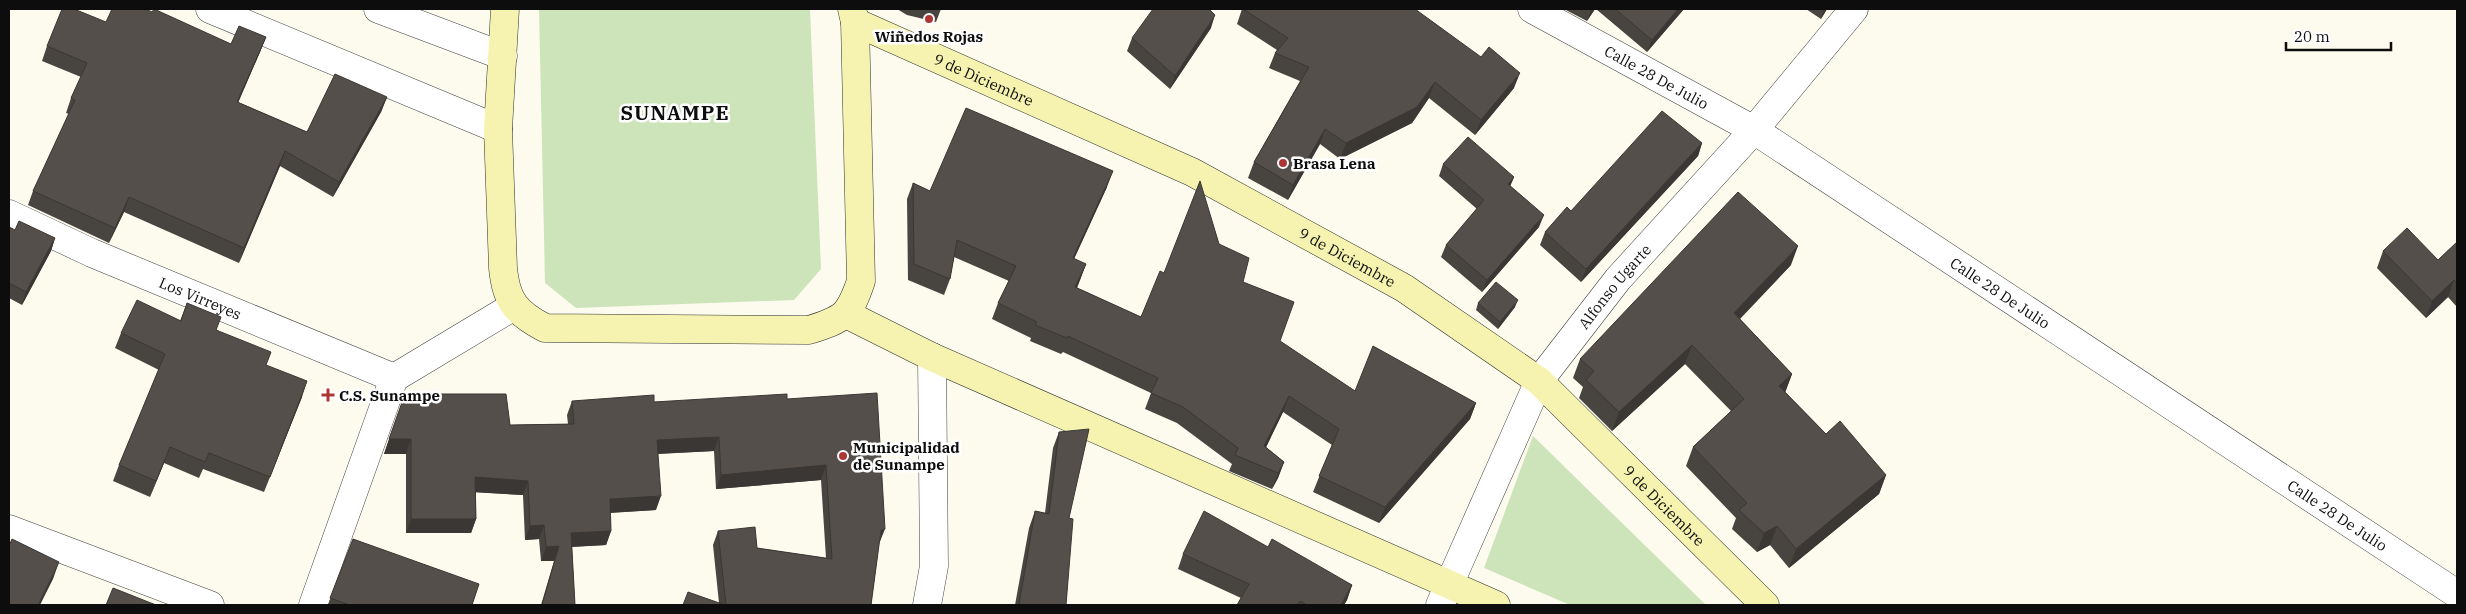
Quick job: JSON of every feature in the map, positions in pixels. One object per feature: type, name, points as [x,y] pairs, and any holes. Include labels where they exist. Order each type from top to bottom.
[{"type":"main road","points":[[505,9],[498,129],[505,288],[514,306],[526,318],[545,328],[809,330],[830,323],[846,314],[861,281],[853,16]]},
{"type":"main road","name":"9 de Diciembre","points":[[853,16],[1192,172],[1404,288],[1539,381],[1765,605]]},
{"type":"main road","points":[[846,314],[932,357],[1445,594],[1496,605]]},
{"type":"street","points":[[210,9],[498,129]]},
{"type":"street","points":[[378,9],[503,56]]},
{"type":"street","name":"Calle 28 De Julio","points":[[1532,9],[1754,130],[2457,594]]},
{"type":"street","name":"Alfonso Ugarte","points":[[1445,594],[1539,381],[1618,279],[1754,130],[1854,9]]},
{"type":"street","name":"Los Virreyes","points":[[9,214],[92,253],[394,378]]},
{"type":"street","points":[[313,605],[394,378],[514,306]]},
{"type":"street","points":[[927,605],[934,566],[932,357]]},
{"type":"street","points":[[9,529],[210,605]]},
{"type":"green space","points":[[539,9],[810,9],[821,269],[794,300],[576,308],[545,283]]},
{"type":"green space","points":[[1533,436],[1706,605],[1570,605],[1484,568]]},
{"type":"building","points":[[62,9],[74,9],[106,22],[112,9],[146,9],[152,12],[154,9],[231,44],[239,26],[266,37],[237,102],[307,132],[335,74],[387,97],[339,182],[285,151],[244,248],[129,197],[115,228],[33,191],[75,100],[71,98],[87,63],[47,46]]},
{"type":"building","points":[[1153,9],[1209,9],[1215,15],[1175,76],[1132,38]]},
{"type":"building","points":[[1243,9],[1415,9],[1481,57],[1489,47],[1520,73],[1481,120],[1435,82],[1417,107],[1346,143],[1325,129],[1293,185],[1254,162],[1309,67],[1275,53],[1288,38]]},
{"type":"building","points":[[1615,9],[1678,9],[1652,40]]},
{"type":"building","points":[[966,108],[1113,171],[1073,258],[1086,264],[1075,287],[1141,317],[1160,271],[1164,273],[1200,181],[1219,244],[1249,258],[1243,282],[1294,302],[1280,341],[1355,391],[1373,346],[1476,403],[1385,507],[1319,476],[1339,429],[1289,396],[1264,446],[1284,462],[1278,473],[1235,455],[1238,448],[1183,407],[1151,393],[1158,378],[1068,336],[1067,338],[1035,325],[1037,322],[998,303],[1016,266],[957,240],[950,279],[914,264],[913,183],[930,191]]},
{"type":"building","points":[[1662,111],[1702,143],[1586,269],[1545,232],[1567,207],[1571,211]]},
{"type":"building","points":[[1468,137],[1514,177],[1508,184],[1544,215],[1487,280],[1446,245],[1484,200],[1443,164]]},
{"type":"building","points":[[1738,192],[1798,246],[1734,313],[1792,374],[1779,386],[1826,434],[1840,421],[1886,475],[1796,549],[1777,526],[1764,533],[1739,510],[1747,503],[1693,447],[1744,399],[1692,345],[1619,412],[1586,380],[1594,371],[1580,359]]},
{"type":"building","points":[[19,221],[55,238],[26,292],[9,283],[9,227],[15,230]]},
{"type":"building","points":[[2407,228],[2438,260],[2457,242],[2457,283],[2454,280],[2432,301],[2383,251]]},
{"type":"building","points":[[1496,282],[1518,300],[1500,322],[1478,303]]},
{"type":"building","points":[[137,300],[181,321],[187,303],[221,317],[216,330],[271,352],[266,365],[307,381],[270,477],[209,453],[205,462],[170,447],[156,481],[119,465],[165,354],[121,333]]},
{"type":"building","points":[[877,393],[885,529],[881,530],[871,605],[726,605],[718,531],[755,527],[757,548],[832,559],[826,465],[721,475],[719,437],[657,440],[661,496],[610,499],[611,531],[571,533],[575,605],[542,605],[559,546],[546,547],[544,525],[530,526],[528,481],[475,477],[476,519],[411,519],[411,439],[389,439],[405,394],[506,394],[510,425],[574,424],[572,401],[654,395],[654,402],[787,394],[787,399]]},
{"type":"building","points":[[1089,429],[1069,518],[1073,519],[1066,605],[1019,605],[1035,511],[1049,514],[1059,432]]},
{"type":"building","points":[[1204,511],[1268,547],[1272,539],[1352,585],[1341,605],[1307,605],[1300,601],[1297,605],[1237,605],[1249,584],[1183,554]]},
{"type":"building","points":[[12,539],[59,562],[38,605],[9,605],[9,546]]},
{"type":"building","points":[[353,539],[479,584],[472,605],[350,605],[330,598]]},
{"type":"building","points":[[113,588],[156,605],[106,605]]},
{"type":"building","points":[[688,592],[725,605],[683,605]]},
{"type":"place","name":"Wiñedos Rojas","points":[[929,19]]},
{"type":"place","name":"Brasa Lena","points":[[1283,163]]},
{"type":"place","name":"C.S. Sunampe","points":[[328,395]]},
{"type":"place","name":"Municipalidad de Sunampe","points":[[843,456]]},
{"type":"district","name":"SUNAMPE","points":[[675,112]]}]
